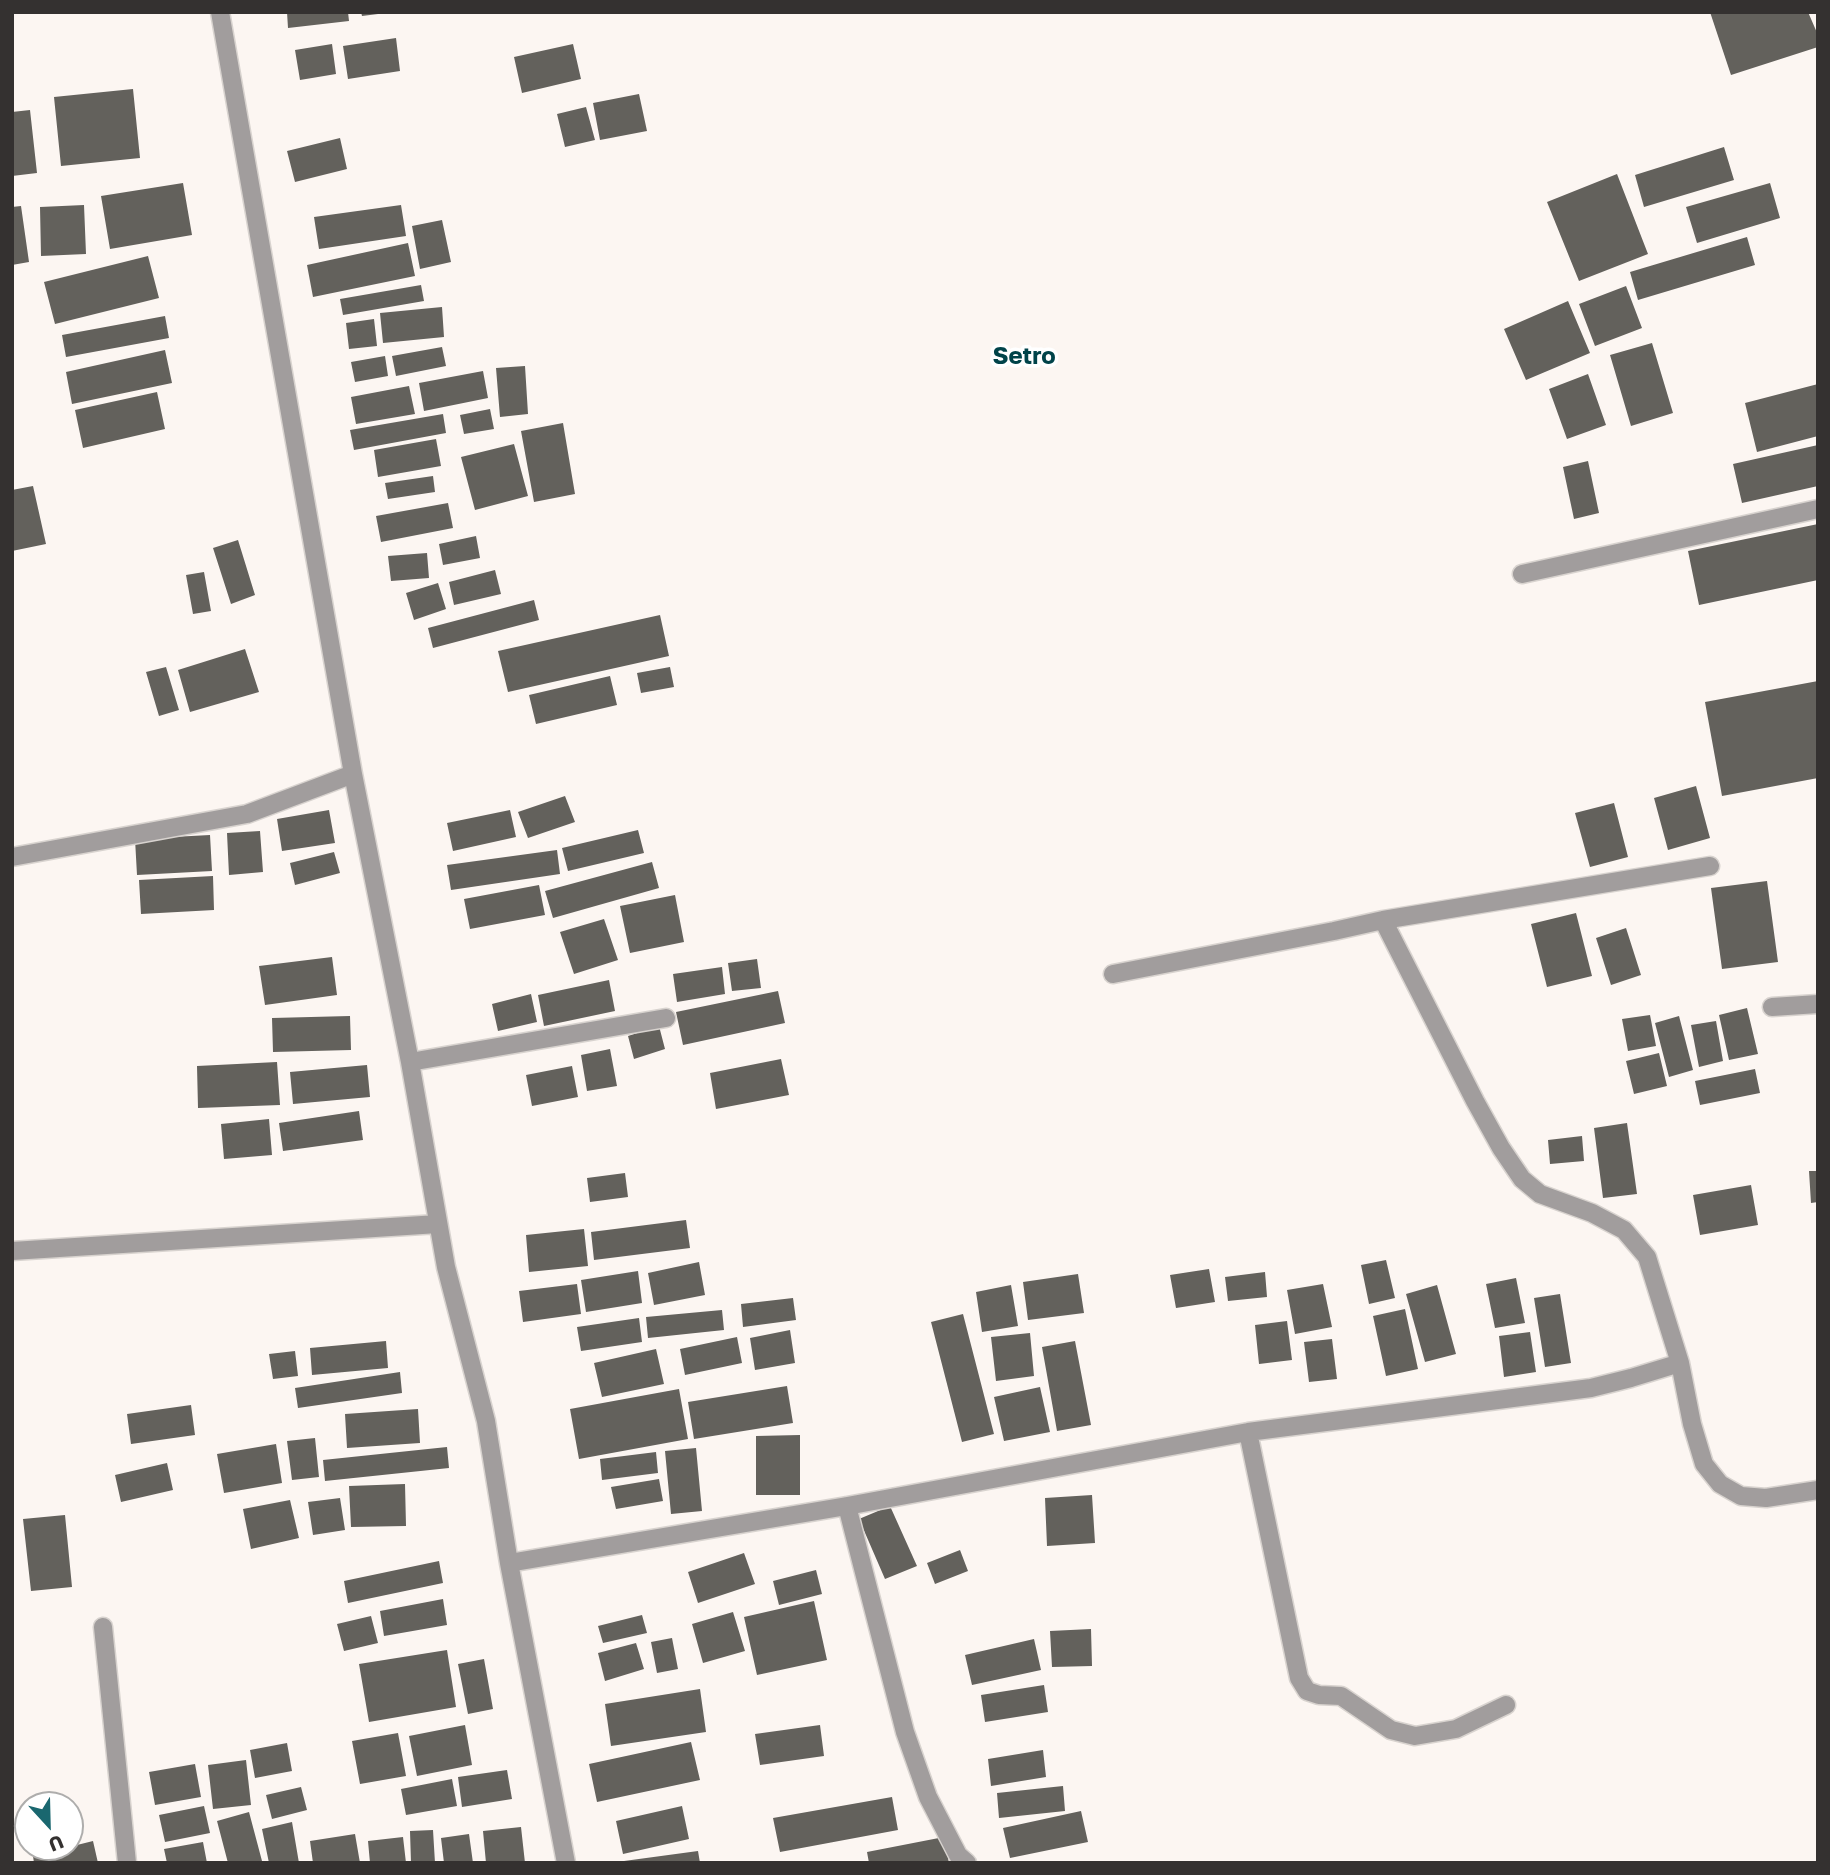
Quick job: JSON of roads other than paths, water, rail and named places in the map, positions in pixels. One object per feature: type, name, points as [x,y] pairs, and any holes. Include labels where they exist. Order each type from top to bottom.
[{"type":"street","points":[[220,12],[353,774],[410,1062],[446,1267],[486,1421],[509,1563],[566,1863]]},
{"type":"street","points":[[1522,574],[1818,509]]},
{"type":"street","points":[[12,857],[247,814],[353,774]]},
{"type":"street","points":[[1113,974],[1334,932],[1383,920],[1710,866]]},
{"type":"street","points":[[1383,920],[1500,1148],[1522,1180],[1540,1194],[1592,1213],[1624,1230],[1647,1257],[1680,1363],[1692,1424],[1704,1464],[1720,1484],[1741,1496],[1766,1498],[1818,1490]]},
{"type":"street","points":[[1772,1007],[1818,1004]]},
{"type":"street","points":[[410,1062],[666,1018]]},
{"type":"street","points":[[12,1251],[439,1224]]},
{"type":"street","points":[[509,1563],[847,1506],[1248,1432],[1591,1388],[1680,1363]]},
{"type":"street","points":[[1248,1432],[1299,1678],[1307,1691],[1319,1695],[1341,1696],[1391,1730],[1415,1736],[1457,1729],[1506,1705]]},
{"type":"street","points":[[847,1506],[905,1732],[928,1797],[958,1856],[968,1863]]},
{"type":"street","points":[[103,1628],[127,1863]]},
{"type":"district","name":"Setro","points":[[1024,356]]}]
